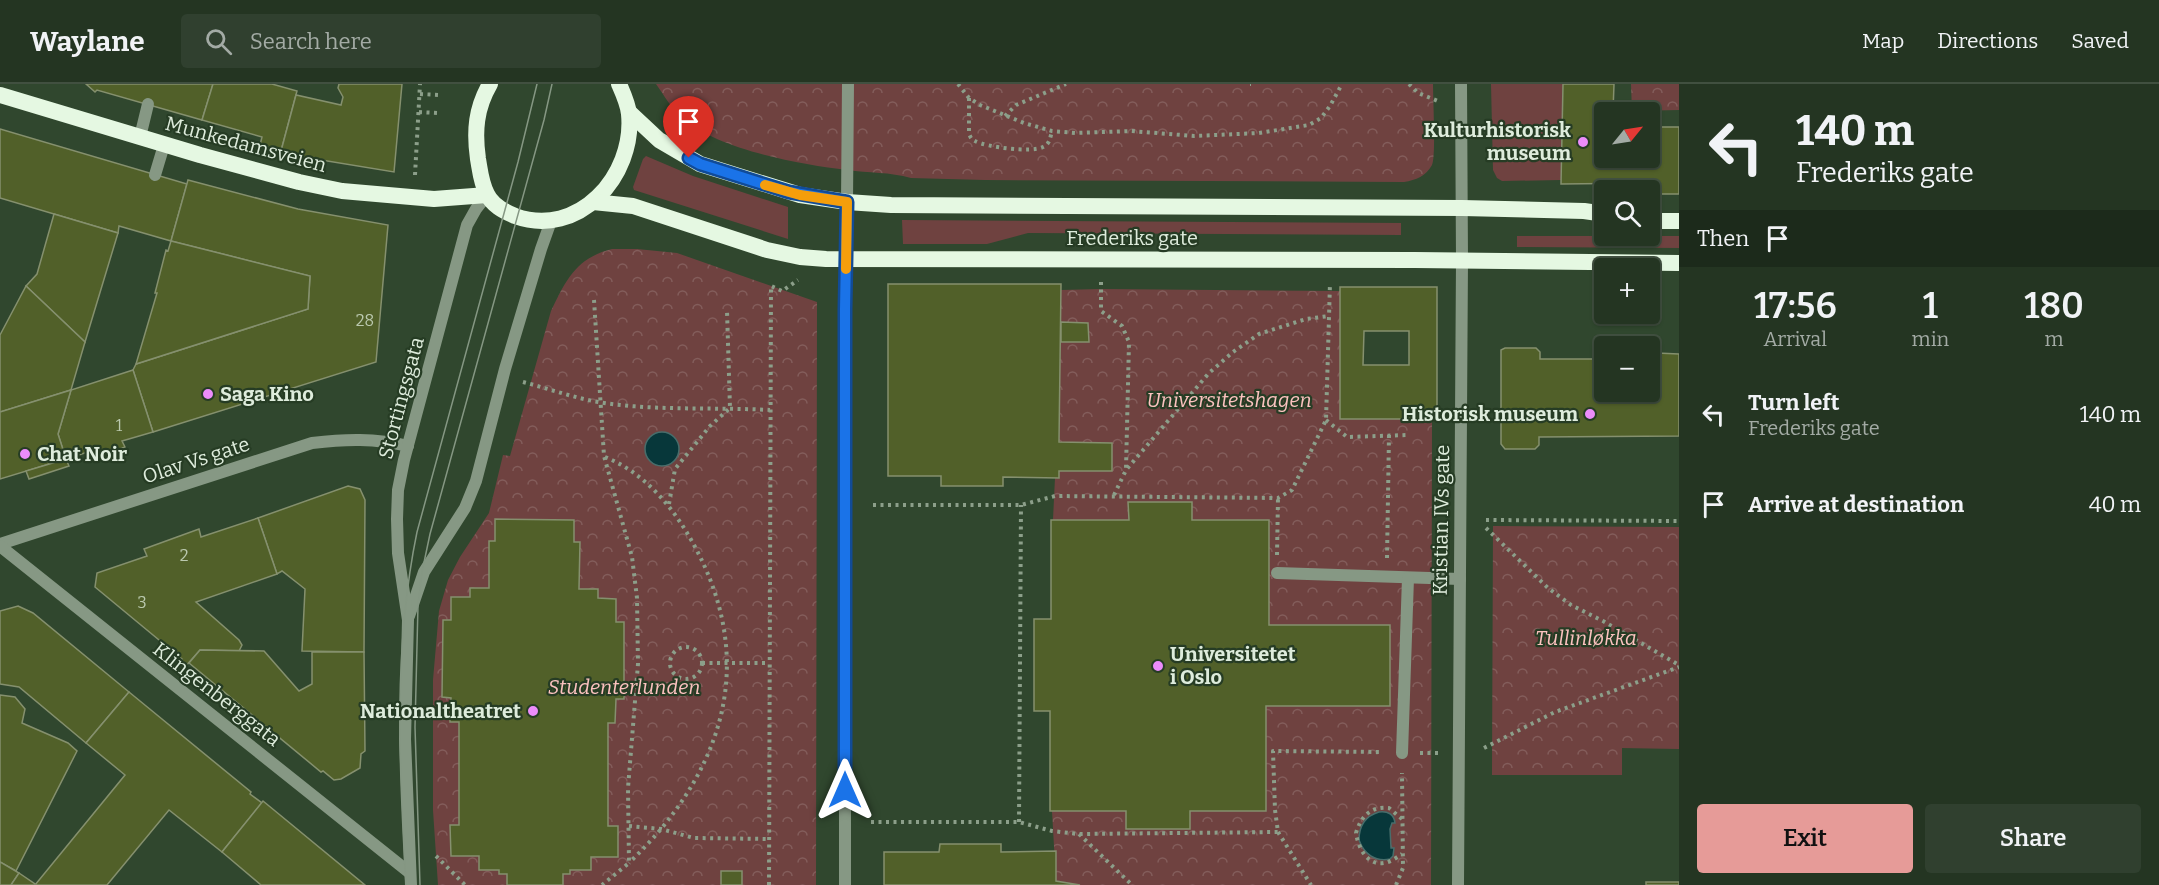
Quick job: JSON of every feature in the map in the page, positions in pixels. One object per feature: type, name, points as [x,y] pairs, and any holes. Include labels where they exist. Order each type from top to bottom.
[{"type":"highway","points":[[490,84],[478,110],[476,129],[481,178],[487,195],[504,212],[529,220],[552,221],[565,218],[593,202],[609,186],[623,157],[630,130],[629,112],[619,84]]},
{"type":"highway","name":"Munkedamsveien","points":[[0,95],[164,145],[299,182],[342,191],[434,199],[487,195]]},
{"type":"highway","name":"Frederiks gate","points":[[629,112],[659,140],[700,164],[789,192],[847,202],[891,205],[1462,208],[1594,212]]},
{"type":"highway","name":"Frederiks gate","points":[[593,202],[633,206],[778,252],[800,257],[846,260],[1462,260],[1679,263]]},
{"type":"highway","points":[[1660,221],[1679,221]]},
{"type":"street","points":[[844,885],[848,84]]},
{"type":"street","name":"Kristian IVs gate","points":[[1458,885],[1461,84]]},
{"type":"street","points":[[140,137],[148,104]]},
{"type":"street","points":[[155,175],[164,145]]},
{"type":"street","name":"Stortingsgata","points":[[411,879],[405,739],[408,620],[398,553],[398,490],[467,225],[487,195]]},
{"type":"street","name":"Stortingsgata","points":[[408,620],[424,572],[465,508],[476,481],[538,257],[552,221]]},
{"type":"street","name":"Olav Vs gate","points":[[0,545],[312,443],[348,438],[388,441],[408,446]]},
{"type":"street","name":"Klingenberggata","points":[[0,545],[411,879]]},
{"type":"street","points":[[1277,573],[1460,579]]},
{"type":"street","points":[[1402,753],[1408,578]]},
{"type":"path","points":[[415,169],[420,84]]},
{"type":"path","points":[[958,84],[969,98],[1005,116],[1052,131],[1075,133],[1131,131],[1194,136],[1259,133],[1315,122],[1330,106],[1342,84]]},
{"type":"path","points":[[1005,116],[1016,105],[1066,84]]},
{"type":"path","points":[[1409,84],[1418,93],[1438,101]]},
{"type":"path","points":[[420,94],[440,95]]},
{"type":"path","points":[[969,98],[969,134],[976,142],[1035,150],[1050,141],[1052,131]]},
{"type":"path","points":[[419,112],[438,113]]},
{"type":"path","points":[[873,505],[1021,505],[1055,496],[1278,498],[1292,490],[1326,420],[1330,279]]},
{"type":"path","points":[[768,885],[771,286],[782,291],[799,280]]},
{"type":"path","points":[[1101,289],[1101,311],[1122,326],[1129,342],[1126,470]]},
{"type":"path","points":[[594,300],[604,456],[632,557],[637,598],[638,663],[628,788],[629,862]]},
{"type":"path","points":[[669,505],[675,469],[710,426],[730,408],[727,311]]},
{"type":"path","points":[[1114,495],[1126,470],[1209,373],[1233,352],[1259,334],[1306,319],[1329,316]]},
{"type":"path","points":[[523,382],[601,402],[662,408],[770,410]]},
{"type":"path","points":[[1326,420],[1347,436],[1407,435]]},
{"type":"path","points":[[1387,577],[1389,435]]},
{"type":"path","points":[[602,885],[629,862],[661,829],[703,766],[717,732],[726,697],[727,661],[723,623],[714,588],[699,555],[669,505],[621,463],[604,456]]},
{"type":"path","points":[[1277,573],[1278,498]]},
{"type":"path","points":[[1019,822],[1021,505]]},
{"type":"path","points":[[1486,520],[1679,521]]},
{"type":"path","points":[[1486,528],[1548,588],[1571,605],[1603,621],[1679,666]]},
{"type":"path","points":[[683,647],[694,649],[698,652],[702,663],[696,676],[686,679],[676,676],[670,668],[670,657],[683,647]]},
{"type":"path","points":[[702,663],[727,661],[769,663]]},
{"type":"path","points":[[1484,748],[1555,712],[1679,666]]},
{"type":"path","points":[[1311,885],[1278,832],[1273,751],[1440,753]]},
{"type":"path","points":[[1396,885],[1403,868],[1402,753]]},
{"type":"path","points":[[1403,819],[1389,808],[1375,809],[1363,818],[1356,833],[1361,851],[1376,862],[1384,863],[1403,853]]},
{"type":"path","points":[[871,822],[1019,822],[1052,831],[1078,834],[1278,832]]},
{"type":"path","points":[[629,826],[661,829],[694,838],[768,839]]},
{"type":"path","points":[[1078,834],[1132,885]]},
{"type":"path","points":[[436,856],[465,885]]},
{"type":"green space","points":[[656,84],[1433,84],[1433,160],[1430,169],[1424,175],[1404,182],[911,178],[806,164],[737,147],[697,129],[681,117]]},
{"type":"green space","points":[[1491,84],[1563,84],[1561,180],[1502,181],[1497,178],[1493,170]]},
{"type":"green space","points":[[1631,84],[1679,84],[1679,110],[1660,110],[1660,102],[1632,102]]},
{"type":"green space","points":[[646,156],[693,176],[788,207],[788,239],[634,190],[633,187]]},
{"type":"green space","points":[[902,220],[1401,223],[1401,235],[1028,233],[987,244],[903,244]]},
{"type":"green space","points":[[1517,236],[1594,236],[1594,246],[1660,246],[1660,236],[1679,236],[1679,248],[1517,247]]},
{"type":"green space","name":"Studenterlunden","points":[[612,249],[677,253],[817,302],[816,885],[438,885],[433,810],[433,680],[439,611],[448,580],[489,513],[503,455],[510,456],[551,311],[567,280],[581,264],[589,258]]},
{"type":"green space","name":"Universitetshagen","points":[[1061,290],[1340,291],[1341,419],[1432,419],[1431,885],[1080,885],[1056,881],[1052,811],[1126,811],[1126,829],[1190,829],[1190,811],[1266,811],[1266,706],[1390,706],[1390,625],[1269,625],[1192,520],[1191,502],[1129,502],[1129,520],[1053,520],[1055,478],[1059,471],[1112,471],[1112,443],[1059,442]]},
{"type":"green space","name":"Tullinløkka","points":[[1493,526],[1679,527],[1679,749],[1622,748],[1622,775],[1492,775]]},
{"type":"water","points":[[662,432],[674,437],[679,449],[674,461],[662,466],[650,461],[645,449],[650,437]]},
{"type":"water","points":[[1379,812],[1390,814],[1395,823],[1392,823],[1390,829],[1391,848],[1394,848],[1393,856],[1385,860],[1371,856],[1359,840],[1364,822]]},
{"type":"building","points":[[86,84],[213,84],[202,120],[97,90],[95,92]]},
{"type":"building","points":[[213,84],[272,84],[297,91],[281,151],[260,145],[262,137],[202,120]]},
{"type":"building","points":[[339,84],[402,84],[394,172],[303,157],[281,151],[296,95],[341,105],[343,97],[338,88]]},
{"type":"building","name":"Kulturhistorisk museum","points":[[1563,84],[1614,84],[1613,102],[1594,102],[1594,168],[1660,168],[1660,127],[1679,127],[1679,194],[1660,194],[1660,180],[1594,180],[1594,184],[1561,184]]},
{"type":"building","points":[[0,129],[187,184],[171,241],[119,226],[118,233],[0,198]]},
{"type":"building","points":[[188,180],[298,209],[388,225],[376,362],[153,432],[133,370],[136,364],[308,309],[310,276],[171,241]]},
{"type":"building","points":[[54,214],[118,233],[85,342],[26,286],[37,274]]},
{"type":"building","points":[[171,241],[310,276],[308,309],[136,364],[157,293],[155,293],[166,250],[168,251]]},
{"type":"building","points":[[888,284],[1061,284],[1059,442],[1112,443],[1112,471],[1059,471],[1059,478],[1003,477],[1003,486],[941,486],[941,476],[888,476]]},
{"type":"building","points":[[26,286],[85,342],[71,390],[0,412],[0,335]]},
{"type":"building","points":[[1340,287],[1437,287],[1437,419],[1340,419]],"holes":[[[1364,331],[1409,331],[1409,365],[1363,365]]]},
{"type":"building","points":[[1061,322],[1088,323],[1089,342],[1061,342]]},
{"type":"building","name":"Historisk museum","points":[[1536,348],[1540,352],[1540,359],[1594,359],[1594,402],[1660,402],[1660,353],[1679,354],[1679,436],[1539,437],[1539,445],[1535,449],[1505,449],[1501,444],[1501,350]]},
{"type":"building","points":[[133,370],[153,432],[122,441],[125,447],[97,457],[94,450],[66,459],[58,434],[71,390]]},
{"type":"building","points":[[71,390],[58,434],[66,459],[0,479],[0,412]]},
{"type":"building","points":[[66,459],[69,466],[29,479],[26,471]]},
{"type":"building","points":[[348,486],[360,489],[365,500],[364,652],[302,651],[305,589],[282,571],[277,574],[258,518]]},
{"type":"building","points":[[1128,502],[1192,502],[1192,520],[1269,520],[1269,625],[1390,625],[1390,706],[1266,706],[1266,811],[1190,811],[1190,829],[1126,829],[1126,811],[1050,811],[1050,711],[1034,711],[1034,619],[1051,619],[1051,520],[1129,520]]},
{"type":"building","points":[[258,518],[277,574],[196,602],[239,640],[242,645],[239,651],[200,650],[185,667],[179,662],[182,659],[95,587],[97,573],[147,556],[144,549],[199,529],[201,537]]},
{"type":"building","name":"Nationaltheatret","points":[[495,519],[574,520],[574,542],[580,542],[579,589],[598,589],[598,598],[616,599],[616,622],[624,622],[624,699],[616,699],[615,723],[608,723],[608,826],[618,826],[618,857],[591,857],[591,870],[570,870],[570,874],[563,874],[563,885],[507,885],[507,874],[499,874],[499,870],[479,870],[479,856],[451,856],[450,825],[459,825],[459,722],[450,722],[451,698],[442,697],[443,620],[451,620],[451,597],[470,597],[470,588],[489,588],[489,541],[495,541]]},
{"type":"building","points":[[18,606],[33,613],[129,692],[86,743],[19,687],[0,684],[0,611]]},
{"type":"building","points":[[200,650],[264,651],[299,691],[312,684],[312,652],[364,652],[365,751],[361,754],[360,768],[341,779],[334,780],[323,771],[321,772],[189,663]]},
{"type":"building","points":[[129,692],[262,803],[222,852],[169,810],[107,885],[35,885],[125,775],[86,743]]},
{"type":"building","points":[[0,695],[15,697],[25,709],[22,723],[68,743],[77,751],[16,871],[0,862]]},
{"type":"building","points":[[263,801],[365,885],[261,885],[222,852]]},
{"type":"building","points":[[940,844],[1001,844],[1001,852],[1056,851],[1056,881],[1080,885],[884,885],[884,852],[939,852]]},
{"type":"building","points":[[0,862],[19,873],[11,885],[0,885]]},
{"type":"building","points":[[721,871],[742,871],[742,885],[721,885]]},
{"type":"building","points":[[19,873],[35,884],[35,885],[11,885]]},
{"type":"building","points":[[1646,882],[1679,882],[1679,885],[1646,885]]},
{"type":"tram line","points":[[406,885],[401,797],[400,708],[401,664],[409,576],[417,532],[518,162],[537,84]]},
{"type":"tram line","points":[[420,885],[415,727],[418,605],[422,572],[430,534],[552,84]]},
{"type":"slow traffic","points":[[765,185],[800,195],[847,202],[846,269]]},
{"type":"place","name":"Kulturhistorisk museum","points":[[1583,142]]},
{"type":"place","name":"Saga Kino","points":[[208,394]]},
{"type":"place","name":"Historisk museum","points":[[1590,414]]},
{"type":"place","name":"Chat Noir","points":[[25,454]]},
{"type":"place","name":"Universitetet i Oslo","points":[[1158,666]]},
{"type":"place","name":"Nationaltheatret","points":[[533,711]]},
{"type":"route","points":[[689,158],[700,164],[789,192],[847,202],[845,790]]}]
